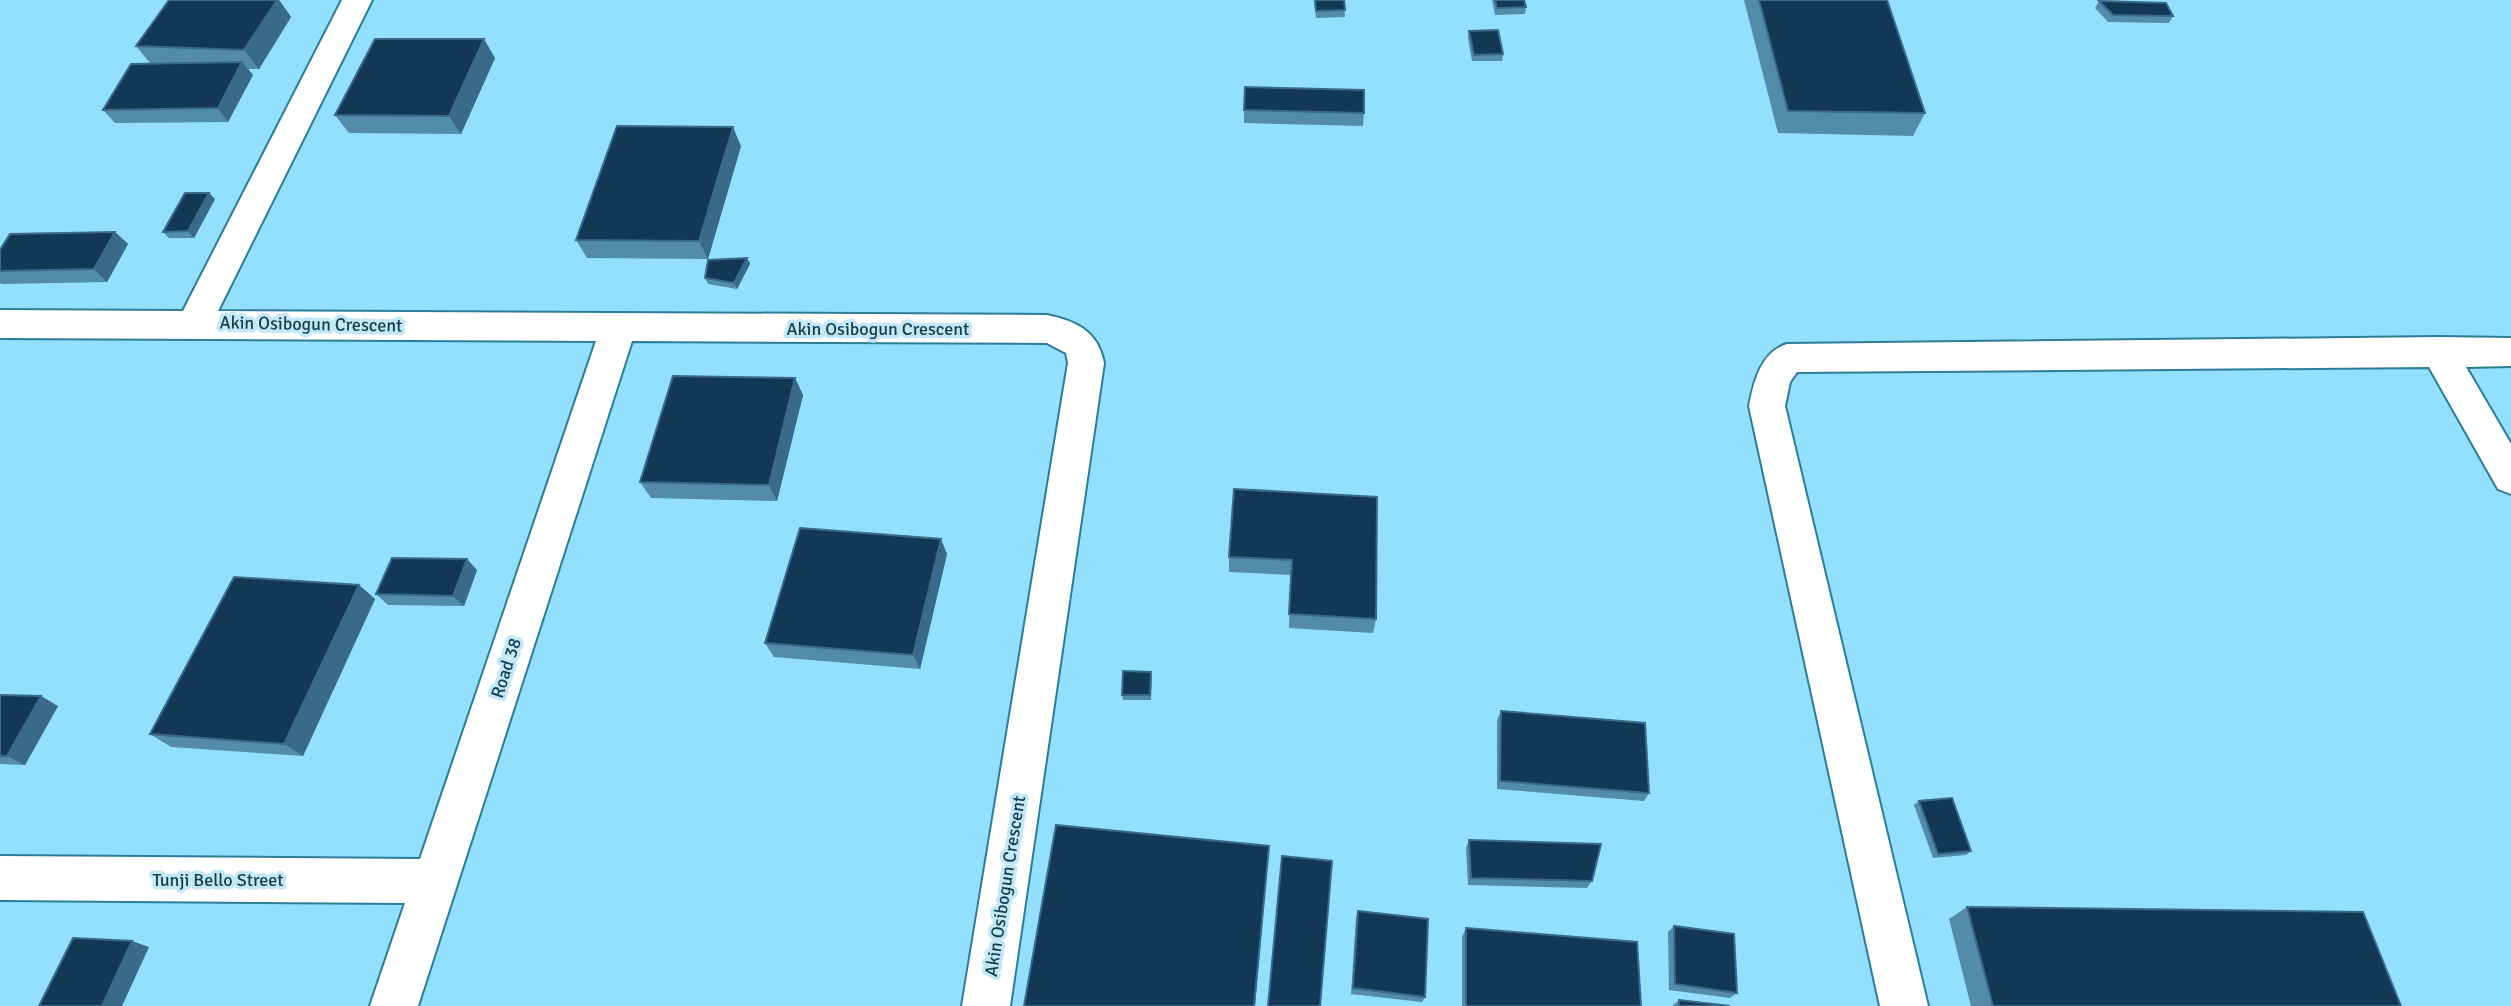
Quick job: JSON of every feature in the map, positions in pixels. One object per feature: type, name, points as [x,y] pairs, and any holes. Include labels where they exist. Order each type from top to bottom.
[{"type":"street","points":[[195,322],[357,0]]},
{"type":"street","name":"Akin Osibogun Crescent","points":[[0,324],[195,322],[618,329],[1047,329],[1077,340],[1085,350],[1074,447],[986,1006]]},
{"type":"street","name":"Road 38","points":[[394,1006],[618,329]]},
{"type":"street","points":[[2438,351],[2511,478]]},
{"type":"street","points":[[1904,1006],[1767,406],[1773,379],[1787,358],[2511,352]]},
{"type":"street","name":"Tunji Bello Street","points":[[0,878],[436,881]]},
{"type":"building","points":[[169,0],[277,0],[244,50],[136,46]]},
{"type":"building","points":[[1315,0],[1344,0],[1345,10],[1316,11]]},
{"type":"building","points":[[1495,0],[1524,0],[1526,7],[1497,8]]},
{"type":"building","points":[[1759,0],[1887,0],[1925,113],[1788,111]]},
{"type":"building","points":[[2099,1],[2166,3],[2173,16],[2113,15]]},
{"type":"building","points":[[1498,30],[1503,54],[1474,55],[1469,31]]},
{"type":"building","points":[[375,39],[484,39],[449,116],[335,115]]},
{"type":"building","points":[[242,62],[218,108],[103,110],[131,64]]},
{"type":"building","points":[[1245,87],[1364,90],[1364,113],[1244,110]]},
{"type":"building","points":[[617,126],[733,127],[699,241],[576,240]]},
{"type":"building","points":[[185,193],[209,193],[188,231],[163,232]]},
{"type":"building","points":[[115,232],[94,269],[0,271],[0,250],[10,234]]},
{"type":"building","points":[[747,258],[734,283],[705,278],[708,260]]},
{"type":"building","points":[[673,376],[795,378],[769,485],[640,482]]},
{"type":"building","points":[[1234,489],[1377,497],[1376,619],[1289,614],[1292,560],[1229,557]]},
{"type":"building","points":[[800,528],[941,539],[913,655],[765,643]]},
{"type":"building","points":[[392,558],[467,559],[453,596],[376,594]]},
{"type":"building","points":[[234,577],[359,585],[284,744],[150,734]]},
{"type":"building","points":[[1123,671],[1151,672],[1150,695],[1122,695]]},
{"type":"building","points":[[0,695],[41,696],[7,756],[0,756]]},
{"type":"building","points":[[1501,711],[1645,723],[1649,793],[1500,781]]},
{"type":"building","points":[[1952,798],[1971,851],[1938,854],[1919,801]]},
{"type":"building","points":[[1056,825],[1269,846],[1254,1006],[1024,1006]]},
{"type":"building","points":[[1469,840],[1601,844],[1592,881],[1471,878]]},
{"type":"building","points":[[1282,856],[1332,861],[1320,1006],[1268,1006]]},
{"type":"building","points":[[1967,907],[2363,912],[2401,1006],[1993,1006]]},
{"type":"building","points":[[1358,911],[1428,919],[1425,997],[1353,988]]},
{"type":"building","points":[[1674,926],[1734,934],[1737,993],[1675,984]]},
{"type":"building","points":[[1466,928],[1637,942],[1641,1006],[1466,1006]]},
{"type":"building","points":[[73,938],[132,941],[102,1006],[39,1006]]},
{"type":"building","points":[[1679,1000],[1730,1006],[1679,1006]]}]
